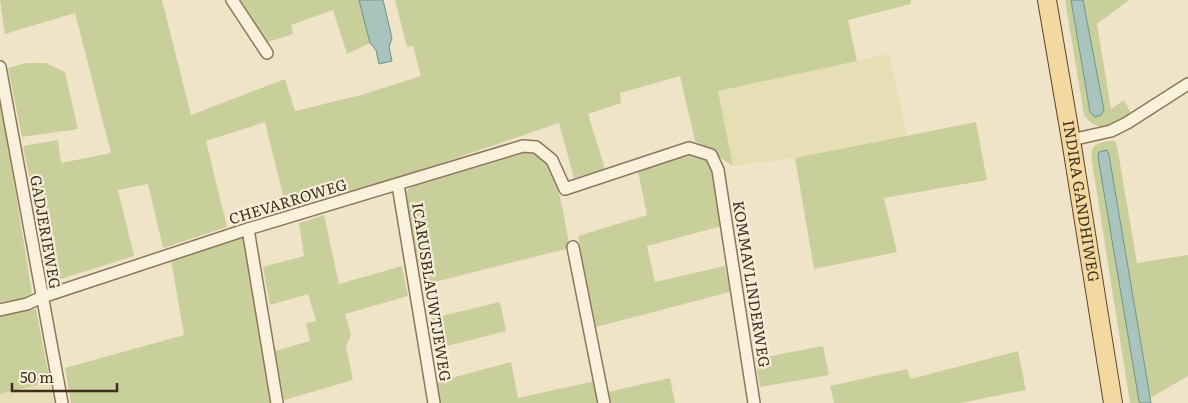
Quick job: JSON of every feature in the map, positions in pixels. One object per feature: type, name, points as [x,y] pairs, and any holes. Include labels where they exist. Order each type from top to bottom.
[{"type":"main road","name":"INDIRA GANDHIWEG","points":[[1047,0],[1113,403]]},
{"type":"street","points":[[232,0],[267,53]]},
{"type":"street","name":"GADJERIEWEG","points":[[0,66],[62,403]]},
{"type":"street","points":[[1071,140],[1111,131],[1127,124],[1188,84]]},
{"type":"street","name":"CHEVARROWEG","points":[[0,310],[27,304],[42,297],[248,229],[523,146],[536,147],[552,160],[564,189]]},
{"type":"street","name":"KOMMAVLINDERWEG","points":[[564,189],[689,148],[711,155],[718,170],[754,403]]},
{"type":"street","name":"ICARUSBLAUWTJEWEG","points":[[398,185],[434,403]]},
{"type":"street","points":[[248,229],[277,403]]},
{"type":"street","points":[[573,247],[604,403]]},
{"type":"shaded area","points":[[889,54],[907,135],[795,158],[733,166],[717,91]]},
{"type":"shaded area","points":[[50,382],[54,403],[0,403],[0,394]]},
{"type":"green space","points":[[0,0],[162,0],[191,115],[285,79],[295,111],[361,95],[421,76],[413,46],[407,47],[395,0],[911,0],[911,4],[848,20],[857,61],[718,91],[733,166],[695,141],[680,76],[620,93],[621,103],[588,114],[605,169],[574,178],[559,123],[386,182],[286,207],[265,122],[206,141],[227,227],[163,248],[148,184],[118,190],[134,256],[51,282],[23,146],[58,140],[61,163],[111,153],[75,13],[5,34]]},
{"type":"green space","points":[[236,0],[359,0],[370,43],[347,54],[333,10],[291,25],[293,34],[265,43]]},
{"type":"green space","points":[[1065,0],[1071,0],[1090,112],[1089,31],[1083,0],[1129,0],[1097,24],[1111,109],[1124,100],[1131,113],[1112,124],[1106,126],[1095,125],[1084,115]]},
{"type":"green space","points":[[26,63],[46,63],[65,72],[78,129],[22,137],[8,68]]},
{"type":"green space","points":[[0,98],[32,293],[26,298],[0,302]]},
{"type":"green space","points":[[976,122],[987,180],[884,198],[897,252],[814,269],[795,158]]},
{"type":"green space","points":[[1115,141],[1117,146],[1137,263],[1188,255],[1188,376],[1150,398],[1109,155],[1140,403],[1130,403],[1092,162],[1092,150],[1094,147],[1099,143]]},
{"type":"green space","points":[[524,152],[540,158],[550,169],[558,190],[570,248],[423,285],[405,202],[406,192],[413,184]]},
{"type":"green space","points":[[692,153],[708,160],[714,176],[722,226],[647,246],[655,282],[725,266],[730,292],[596,327],[578,236],[647,215],[638,171]]},
{"type":"green space","points":[[324,215],[339,284],[402,266],[408,296],[345,314],[351,335],[346,346],[353,380],[284,400],[275,351],[310,341],[306,323],[316,321],[308,294],[270,305],[263,267],[304,256],[299,223]]},
{"type":"green space","points":[[246,237],[273,403],[71,403],[65,368],[184,335],[171,260]]},
{"type":"green space","points":[[500,302],[506,331],[435,349],[429,319]]},
{"type":"green space","points":[[36,309],[50,382],[0,394],[0,317]]},
{"type":"green space","points":[[823,346],[829,375],[760,387],[755,359]]},
{"type":"green space","points":[[1018,351],[1026,390],[961,403],[834,403],[830,386],[907,369],[911,379]]},
{"type":"green space","points":[[511,362],[518,398],[595,381],[599,403],[440,403],[437,382]]},
{"type":"green space","points":[[670,378],[675,403],[610,403],[608,392]]},
{"type":"water","points":[[359,0],[383,0],[392,38],[389,47],[392,61],[379,64],[376,50],[370,43]]},
{"type":"water","points":[[1071,0],[1083,0],[1104,110],[1101,115],[1095,117],[1090,112]]},
{"type":"water","points":[[1107,150],[1151,403],[1140,403],[1139,401],[1098,157],[1099,152]]}]
